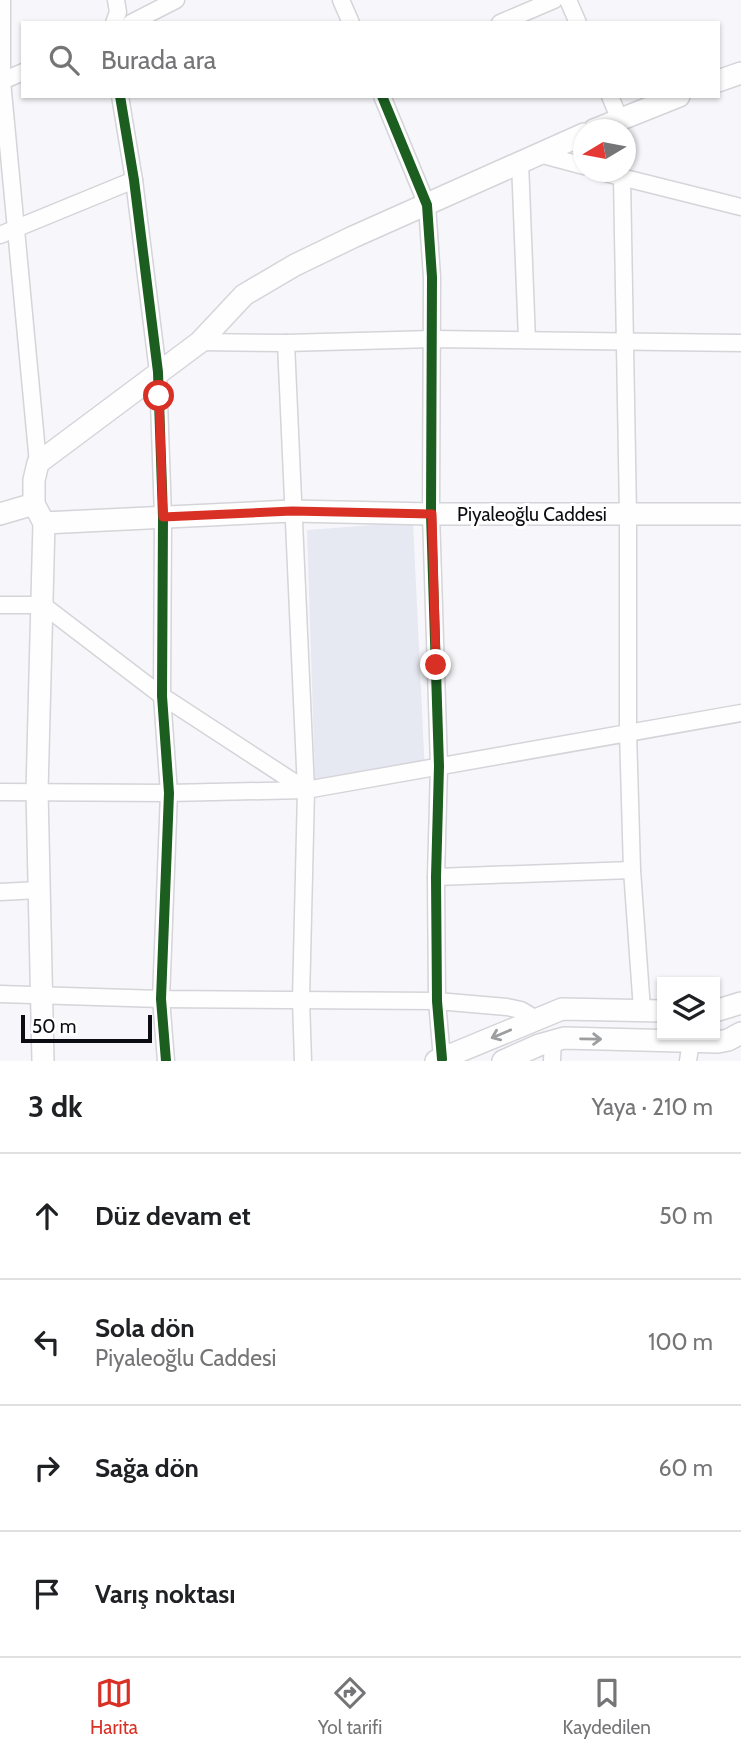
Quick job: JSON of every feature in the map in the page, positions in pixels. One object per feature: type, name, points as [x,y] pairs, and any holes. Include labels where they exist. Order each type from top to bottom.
[{"type":"street","points":[[2,0],[1,81],[8,232],[38,463],[34,480],[39,514],[43,604],[37,791],[43,1061]]},
{"type":"street","points":[[115,21],[118,12],[116,0]]},
{"type":"street","points":[[135,21],[176,0]]},
{"type":"street","points":[[341,0],[350,21]]},
{"type":"street","points":[[505,21],[554,0]]},
{"type":"street","points":[[568,0],[577,21]]},
{"type":"street","points":[[1,81],[21,73]]},
{"type":"street","points":[[720,81],[741,73]]},
{"type":"street","points":[[120,98],[134,180],[158,372],[163,517],[162,696],[169,793],[161,999],[166,1061]]},
{"type":"street","points":[[383,98],[427,205],[433,340],[432,514],[439,766],[437,1001],[441,1060],[562,1009],[652,1011],[632,870],[622,182]]},
{"type":"street","points":[[611,98],[619,118],[673,98]]},
{"type":"street","points":[[38,463],[200,342],[244,295],[353,237],[573,138]]},
{"type":"street","points":[[529,158],[573,165]]},
{"type":"street","points":[[527,340],[529,158]]},
{"type":"street","points":[[8,232],[134,180]]},
{"type":"street","points":[[636,181],[741,207]]},
{"type":"street","points":[[200,342],[741,342]]},
{"type":"street","points":[[286,343],[306,790],[301,1000],[303,1061]]},
{"type":"street","name":"Piyaleoğlu Caddesi","points":[[0,514],[163,517],[292,511],[741,514]]},
{"type":"street","points":[[0,605],[43,604],[162,696],[306,790]]},
{"type":"street","points":[[0,792],[169,793],[306,790],[741,713]]},
{"type":"street","points":[[436,877],[632,870]]},
{"type":"street","points":[[0,892],[39,890]]},
{"type":"street","points":[[0,994],[161,999],[437,1001],[507,1007],[521,1010],[536,1019],[552,1051]]},
{"type":"street","points":[[503,1061],[552,1051],[564,1038],[690,1051],[728,1040],[741,1030],[728,1008]]},
{"type":"shaded area","points":[[413,522],[425,773],[315,782],[307,530]]},
{"type":"cycle path","points":[[120,98],[134,180],[158,372],[163,517],[162,696],[169,793],[161,999],[166,1061]]},
{"type":"cycle path","points":[[383,98],[427,205],[432,277],[431,514],[439,766],[437,1001],[442,1059]]},
{"type":"route","points":[[159,396],[163,517],[292,511],[432,514],[436,665]]}]
